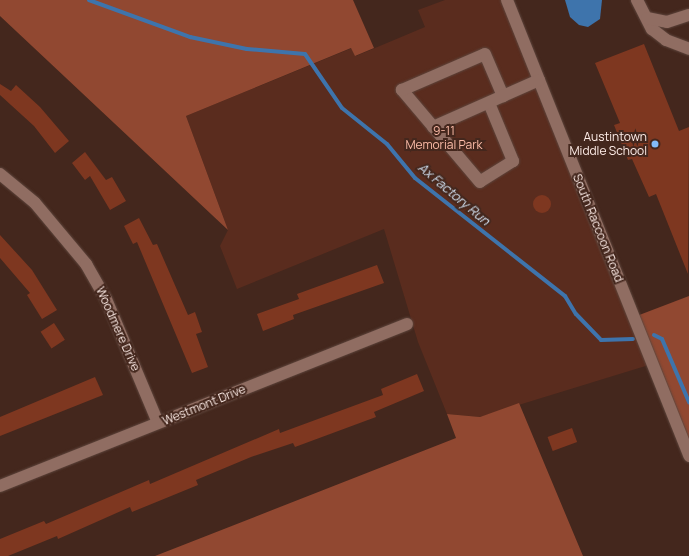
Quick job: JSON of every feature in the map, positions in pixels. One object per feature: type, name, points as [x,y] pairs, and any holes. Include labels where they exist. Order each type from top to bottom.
[{"type":"street","name":"South Raccoon Road","points":[[507,0],[689,456]]},
{"type":"street","points":[[637,0],[652,29],[666,40],[689,49]]},
{"type":"street","points":[[647,18],[667,22],[689,15]]},
{"type":"street","points":[[489,103],[513,161],[480,182],[402,90],[485,54],[503,96]]},
{"type":"street","points":[[433,127],[539,80]]},
{"type":"street","name":"Woodmere Drive","points":[[0,174],[35,203],[68,239],[86,264],[106,299],[158,424]]},
{"type":"street","name":"Westmont Drive","points":[[0,486],[407,324]]},
{"type":"green space","name":"9-11 Memorial Park","points":[[445,0],[507,0],[652,364],[480,417],[447,414],[418,342],[384,229],[237,289],[220,246],[228,230],[186,116],[352,48],[356,56],[425,27],[418,10]]},
{"type":"shaded area","points":[[0,0],[353,0],[374,48],[355,56],[351,48],[186,116],[228,230],[0,16]]},
{"type":"shaded area","points":[[689,296],[689,456],[634,317]]},
{"type":"shaded area","points":[[519,403],[583,556],[155,556],[456,438],[447,414],[480,417]]},
{"type":"water","points":[[565,0],[602,0],[600,19],[588,27],[579,25],[570,17]]},
{"type":"building","name":"Austintown Middle School","points":[[644,44],[679,131],[689,127],[688,274],[656,194],[649,197],[632,159],[628,160],[614,125],[620,123],[595,63]]},
{"type":"building","points":[[0,84],[11,91],[16,85],[40,107],[69,141],[55,153],[34,126],[0,95]]},
{"type":"building","points":[[85,152],[106,180],[112,177],[126,201],[110,210],[90,176],[85,180],[72,163]]},
{"type":"building","points":[[542,195],[548,198],[551,204],[548,210],[542,213],[536,210],[533,204],[536,198]]},
{"type":"building","points":[[139,218],[153,245],[157,244],[188,315],[195,312],[202,332],[196,334],[208,367],[192,373],[137,242],[133,244],[124,226]]},
{"type":"building","points":[[0,235],[32,270],[57,310],[42,319],[27,295],[30,293],[0,258]]},
{"type":"building","points":[[377,265],[384,283],[293,315],[294,319],[263,331],[257,314],[299,299],[297,294]]},
{"type":"building","points":[[54,323],[65,340],[51,348],[41,332]]},
{"type":"building","points":[[417,374],[424,391],[374,412],[376,417],[295,447],[293,443],[251,457],[196,480],[198,485],[132,512],[130,507],[58,539],[57,536],[8,556],[0,556],[0,539],[44,521],[46,524],[149,480],[150,484],[279,429],[280,433],[383,395],[381,389]]},
{"type":"building","points":[[95,377],[103,395],[0,436],[0,417]]},
{"type":"building","points":[[572,428],[577,442],[553,451],[548,437]]},
{"type":"waterway","name":"Ax Factory Run","points":[[89,0],[190,37],[247,49],[305,54],[342,108],[387,144],[415,178],[565,296],[576,314],[601,340],[633,339]]},
{"type":"waterway","name":"Ax Factory Run","points":[[654,335],[662,339],[689,402]]},
{"type":"place","name":"Austintown Middle School","points":[[655,144]]}]
